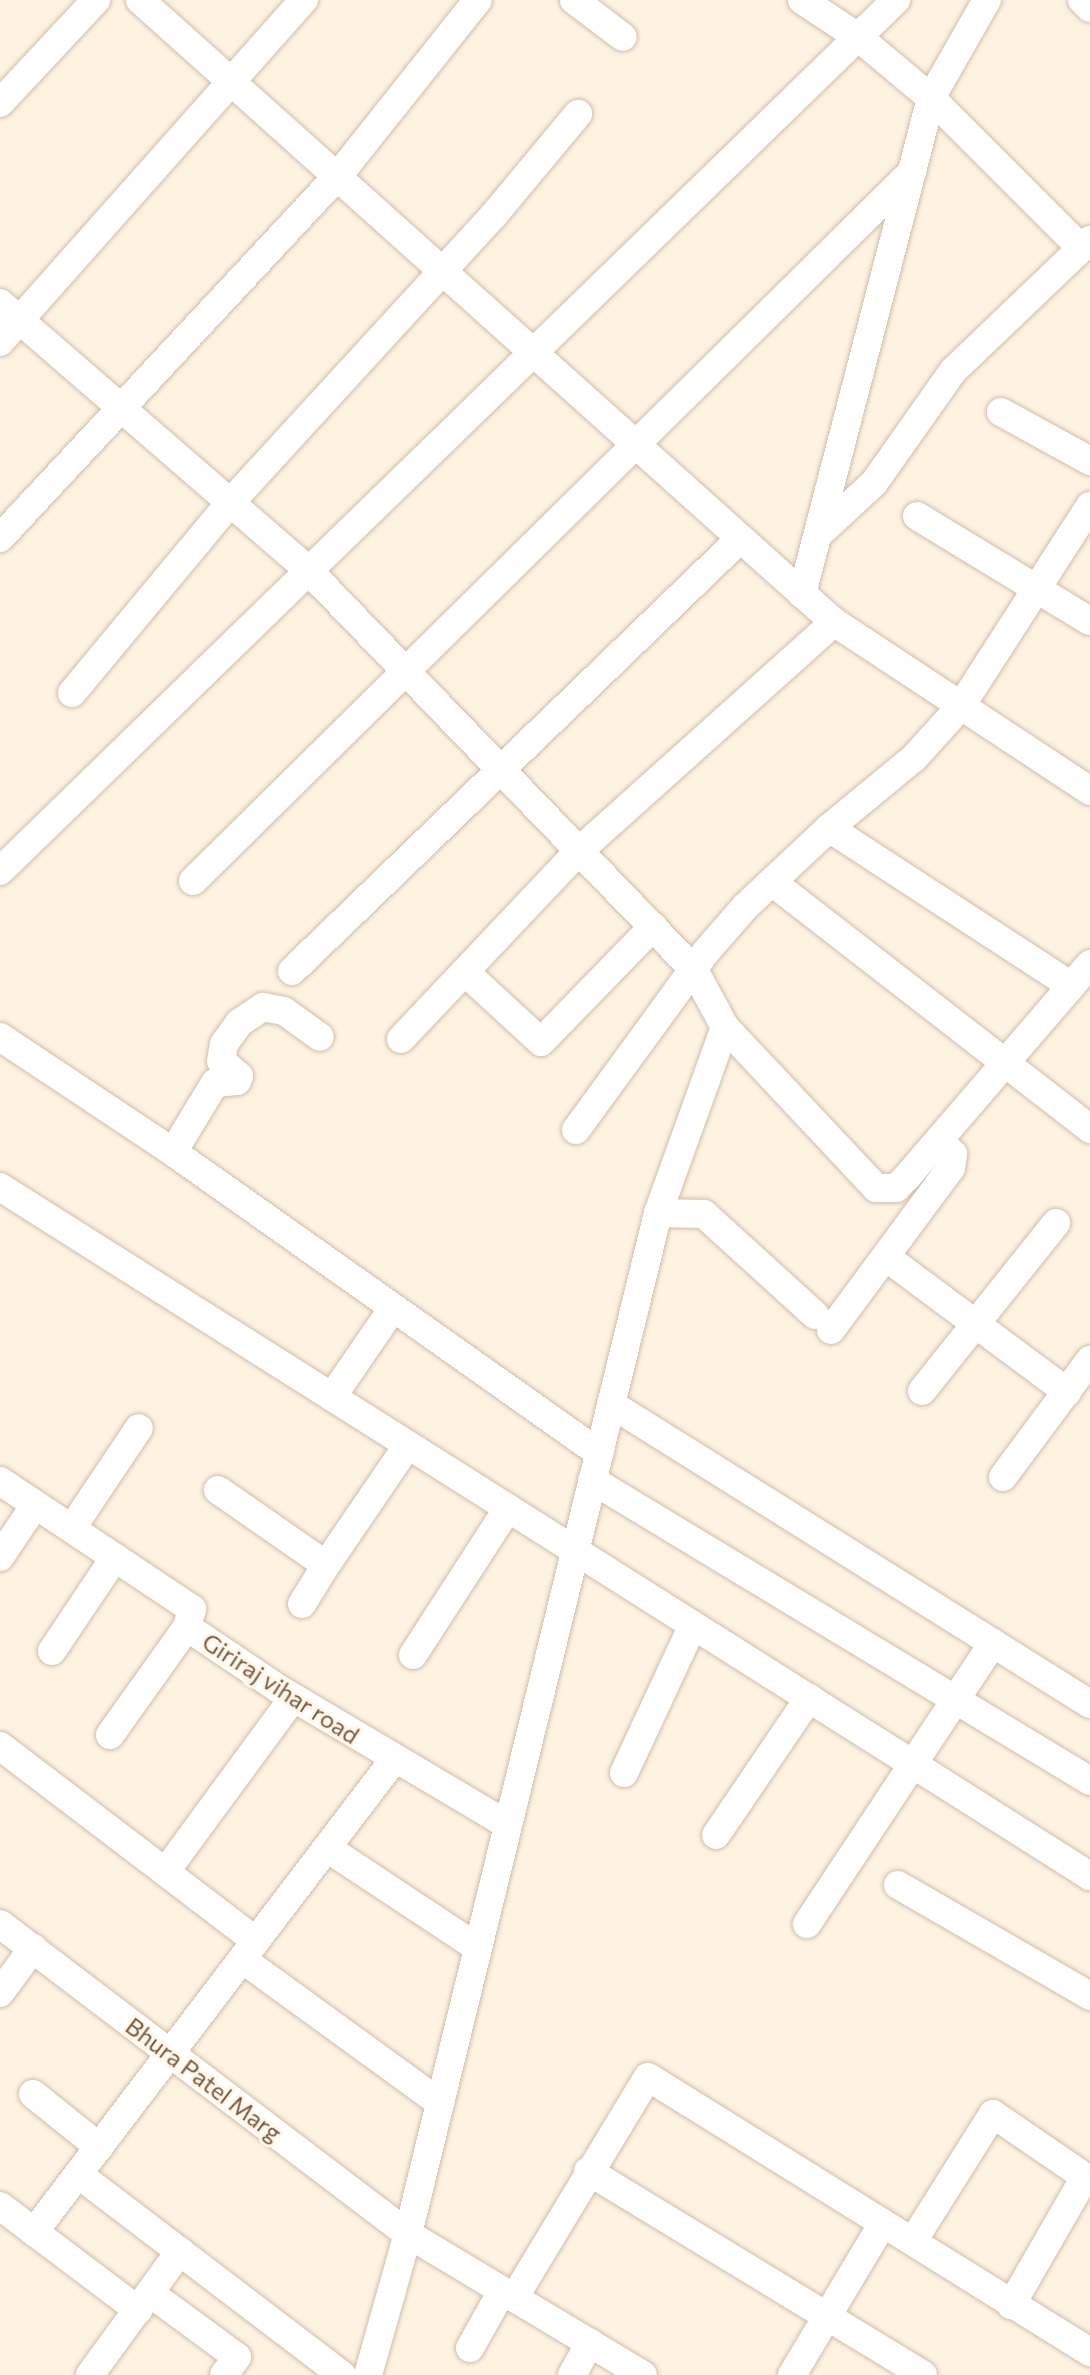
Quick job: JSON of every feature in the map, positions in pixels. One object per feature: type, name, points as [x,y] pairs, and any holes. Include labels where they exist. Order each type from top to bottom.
[{"type":"street","points":[[0,103],[96,0]]},
{"type":"street","points":[[140,0],[234,79],[528,352],[834,622],[1090,791]]},
{"type":"street","points":[[0,342],[10,311],[234,79],[304,0]]},
{"type":"street","points":[[0,538],[123,410],[337,177],[478,0]]},
{"type":"street","points":[[574,0],[623,37]]},
{"type":"street","points":[[802,0],[858,37],[931,98],[1086,244],[953,371],[874,483],[821,532]]},
{"type":"street","points":[[0,871],[528,352],[896,0]]},
{"type":"street","points":[[802,594],[821,532],[931,98],[987,0]]},
{"type":"street","points":[[1082,0],[1090,8]]},
{"type":"street","points":[[72,693],[230,503],[442,272],[578,114]]},
{"type":"street","points":[[193,881],[912,172]]},
{"type":"street","points":[[10,311],[307,569],[694,970],[725,1027],[876,1188],[896,1188],[1090,964]]},
{"type":"street","points":[[1001,412],[1090,461]]},
{"type":"street","points":[[576,1130],[694,970],[772,882],[829,828],[914,758],[961,706],[1090,506]]},
{"type":"street","points":[[917,516],[1039,586],[1090,621]]},
{"type":"street","points":[[292,971],[740,539]]},
{"type":"street","points":[[401,1039],[579,851],[834,622]]},
{"type":"street","points":[[829,828],[1071,986]]},
{"type":"street","points":[[772,882],[1090,1129]]},
{"type":"street","points":[[465,972],[541,1042],[653,927]]},
{"type":"street","points":[[173,1152],[215,1083],[237,1081],[239,1076],[221,1061],[224,1044],[239,1023],[263,1007],[284,1011],[320,1037]]},
{"type":"street","points":[[368,2375],[408,2234],[658,1213],[725,1027]]},
{"type":"street","points":[[3,1044],[173,1152],[599,1453]]},
{"type":"street","points":[[658,1213],[704,1214],[823,1322],[886,1257],[951,1168],[953,1154],[939,1141]]},
{"type":"street","points":[[0,1187],[1090,1876]]},
{"type":"street","points":[[922,1391],[1056,1223]]},
{"type":"street","points":[[886,1257],[1067,1392]]},
{"type":"street","points":[[332,1397],[393,1308]]},
{"type":"street","points":[[1003,1477],[1090,1360]]},
{"type":"street","points":[[611,1404],[1090,1704]]},
{"type":"street","points":[[72,1528],[139,1428]]},
{"type":"street","points":[[302,1604],[408,1445]]},
{"type":"street","points":[[592,1480],[1090,1781]]},
{"type":"street","name":"Giriraj vihar road","points":[[0,1481],[192,1609],[187,1627],[393,1761],[508,1825]]},
{"type":"street","points":[[218,1490],[326,1565]]},
{"type":"street","points":[[0,1557],[35,1505]]},
{"type":"street","points":[[413,1655],[508,1508]]},
{"type":"street","points":[[52,1651],[115,1557]]},
{"type":"street","points":[[624,1773],[693,1625]]},
{"type":"street","points":[[110,1735],[187,1627]]},
{"type":"street","points":[[807,1924],[993,1643]]},
{"type":"street","points":[[166,1871],[293,1698]]},
{"type":"street","points":[[716,1835],[809,1698]]},
{"type":"street","points":[[0,1746],[166,1871],[249,1950],[440,2103]]},
{"type":"street","points":[[34,2232],[393,1761]]},
{"type":"street","points":[[327,1848],[478,1948]]},
{"type":"street","points":[[898,1885],[1090,1996]]},
{"type":"street","name":"Bhura Patel Marg","points":[[0,1924],[408,2234],[643,2375]]},
{"type":"street","points":[[0,1993],[33,1948]]},
{"type":"street","points":[[470,2348],[648,2077],[1090,2352]]},
{"type":"street","points":[[33,2094],[99,2147]]},
{"type":"street","points":[[913,2241],[993,2114],[1085,2177],[1011,2305]]},
{"type":"street","points":[[588,2171],[923,2375]]},
{"type":"street","points":[[78,2174],[342,2375]]},
{"type":"street","points":[[0,2206],[34,2232],[237,2357],[224,2375]]},
{"type":"street","points":[[792,2375],[883,2223]]},
{"type":"street","points":[[90,2375],[180,2251]]},
{"type":"street","points":[[572,2375],[590,2343]]}]
